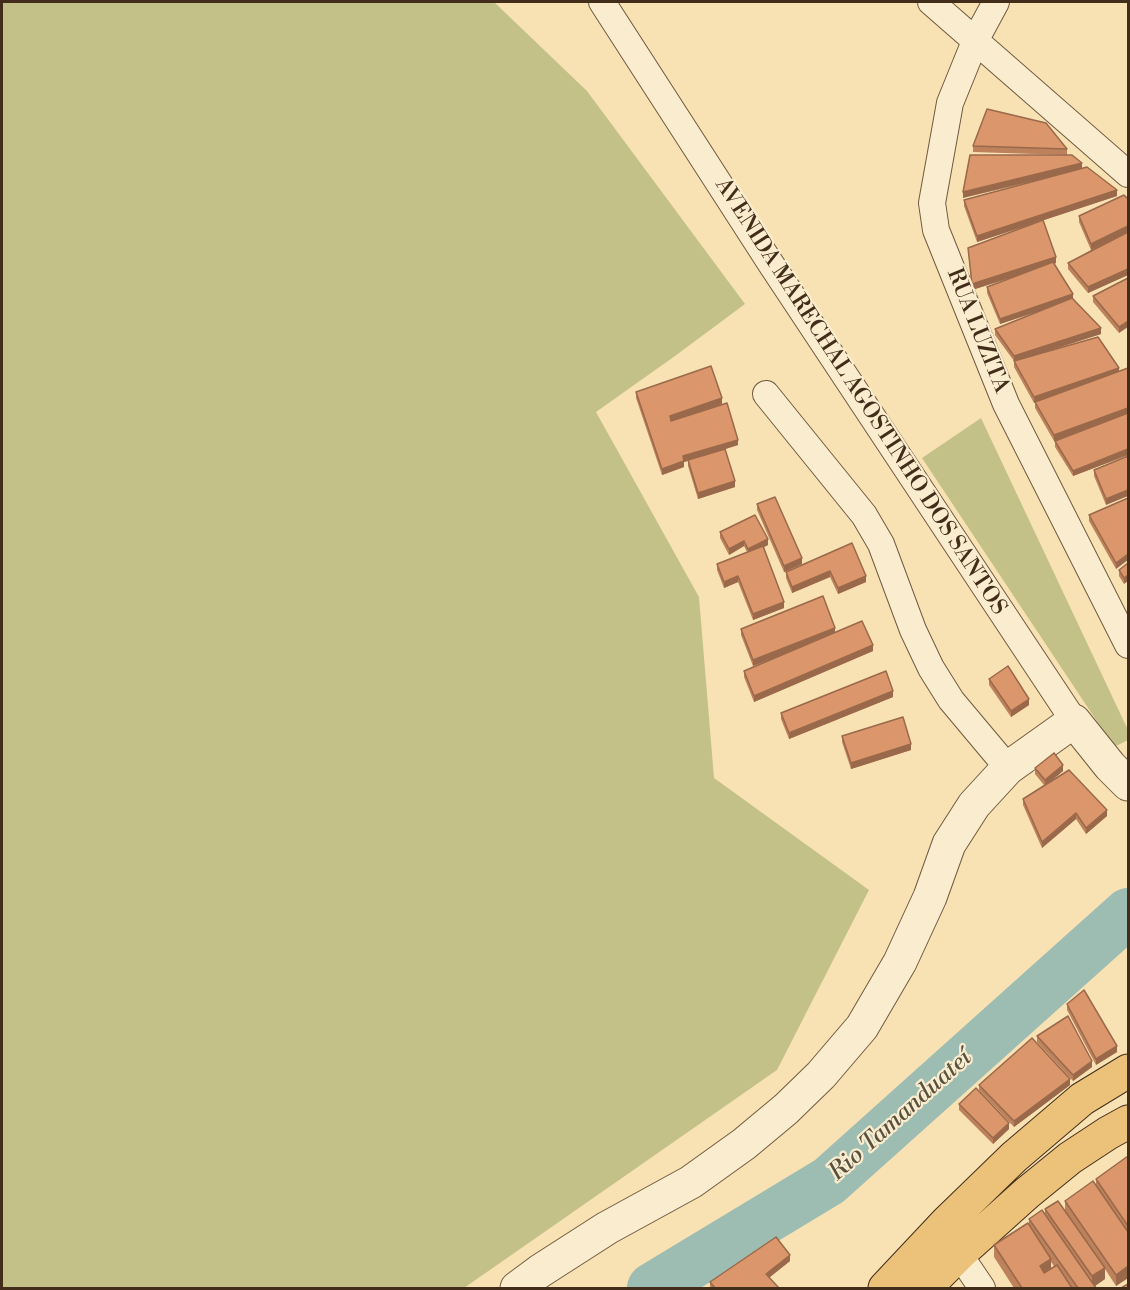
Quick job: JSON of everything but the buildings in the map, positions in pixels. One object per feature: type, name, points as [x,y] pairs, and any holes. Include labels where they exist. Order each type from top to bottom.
[{"type":"main road","points":[[885,1288],[947,1222],[1014,1157],[1082,1099],[1128,1071]]},
{"type":"main road","points":[[925,1288],[1027,1193],[1070,1158],[1128,1122]]},
{"type":"street","name":"AVENIDA MARECHAL AGOSTINHO DOS SANTOS","points":[[602,2],[771,264],[1074,721],[1110,766],[1128,784]]},
{"type":"street","points":[[931,2],[1128,174]]},
{"type":"street","name":"RUA LUZITA","points":[[996,2],[976,39],[950,103],[932,203],[936,230],[1006,404],[1128,645]]},
{"type":"street","points":[[766,394],[864,515],[881,544],[913,630],[931,668],[951,700],[1008,768]]},
{"type":"street","points":[[517,1288],[607,1228],[691,1182],[744,1144],[786,1109],[821,1075],[862,1027],[900,962],[930,897],[949,844],[974,805],[1008,768],[1074,721]]},
{"type":"street","points":[[959,1254],[982,1288]]},
{"type":"shaded area","points":[[2,2],[494,2],[587,91],[745,304],[596,412],[699,597],[714,778],[869,890],[777,1070],[464,1288],[2,1288]]},
{"type":"shaded area","points":[[981,418],[1128,730],[1128,740],[1114,747],[922,458]]},
{"type":"waterway","name":"Rio Tamanduateí","points":[[652,1288],[829,1181],[1128,913]]}]
